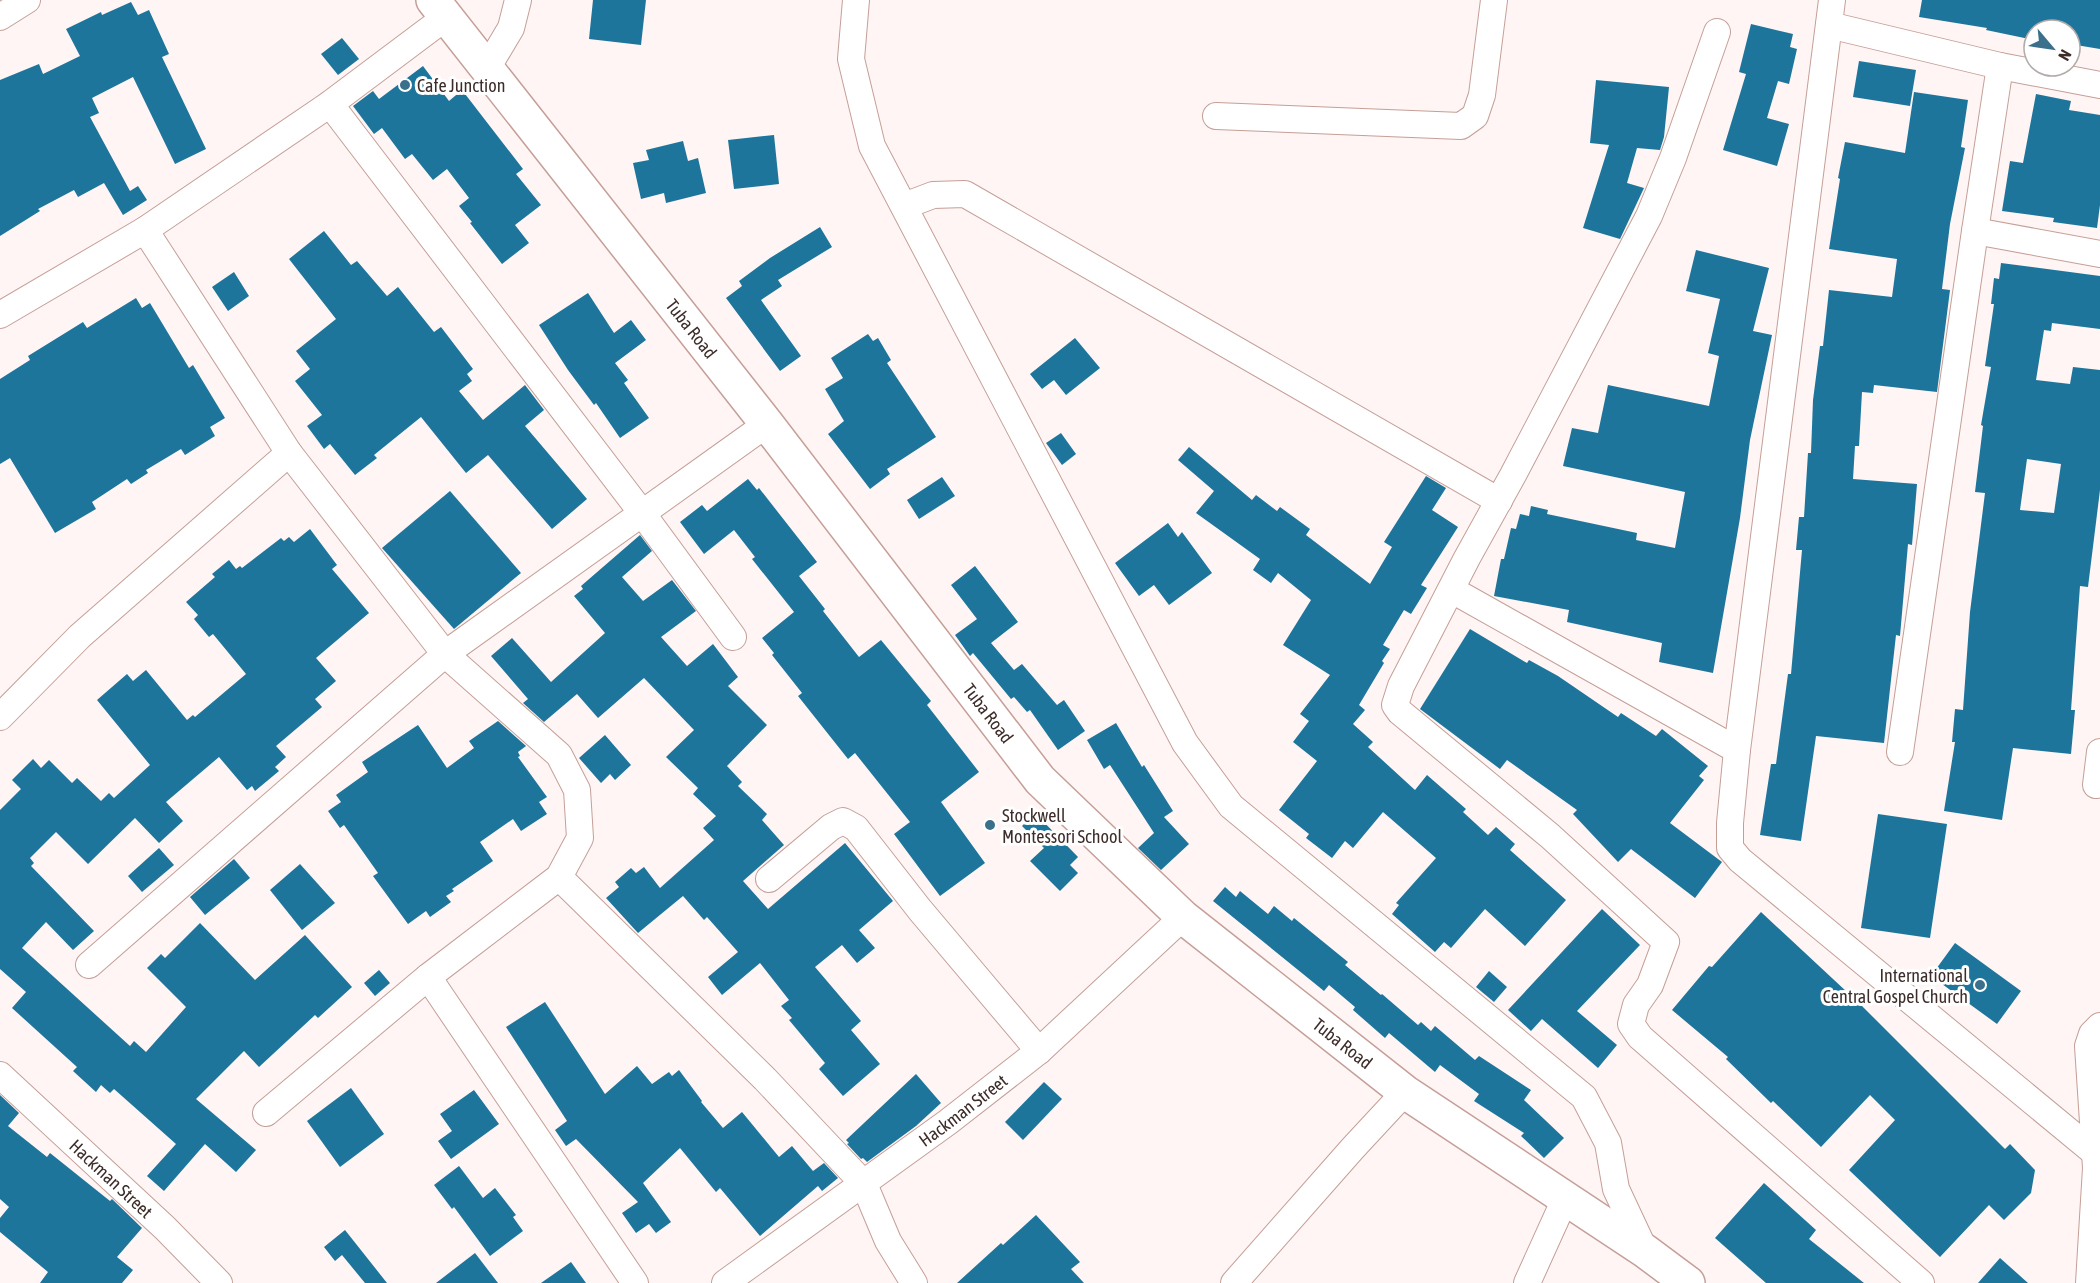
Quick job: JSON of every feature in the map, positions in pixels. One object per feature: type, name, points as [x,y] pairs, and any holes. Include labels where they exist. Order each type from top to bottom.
[{"type":"street","points":[[0,17],[27,0]]},
{"type":"street","points":[[486,70],[511,28],[518,0]]},
{"type":"street","points":[[856,0],[851,59],[872,146],[1185,743],[1231,806],[1584,1097],[1608,1143],[1616,1189],[1645,1251]]},
{"type":"street","points":[[1216,116],[1461,126],[1475,116],[1482,95],[1494,0]]},
{"type":"street","points":[[0,315],[145,230],[330,104],[440,9]]},
{"type":"street","name":"Tuba Road","points":[[440,9],[767,424],[1040,780],[1183,917],[1405,1092],[1645,1251],[1688,1283]]},
{"type":"street","points":[[2097,1163],[1740,860],[1730,848],[1730,823],[1737,750],[1831,12],[2000,66],[2100,85]]},
{"type":"street","points":[[1717,32],[1673,158],[1649,216],[1467,558],[1401,686],[1395,705],[1400,712],[1550,836],[1666,942],[1650,985],[1636,1005],[1633,1015],[1631,1024],[1640,1037],[1921,1283]]},
{"type":"street","points":[[1900,752],[2000,66]]},
{"type":"street","points":[[330,104],[734,637]]},
{"type":"street","points":[[904,206],[933,195],[965,194],[1499,501]]},
{"type":"street","points":[[145,230],[289,453],[445,654],[559,755],[577,790],[580,838],[559,878],[428,977],[266,1113]]},
{"type":"street","points":[[1975,231],[2100,254]]},
{"type":"street","points":[[89,965],[445,654],[767,424]]},
{"type":"street","points":[[0,717],[80,636],[289,453]]},
{"type":"street","points":[[1452,590],[1737,750]]},
{"type":"street","points":[[2096,785],[2100,752]]},
{"type":"street","points":[[769,879],[831,827],[843,821],[856,828],[920,910],[1039,1051]]},
{"type":"street","points":[[559,878],[765,1079],[864,1184],[888,1241],[914,1283]]},
{"type":"street","name":"Hackman Street","points":[[725,1283],[864,1184],[1039,1051],[1183,917]]},
{"type":"street","points":[[428,977],[634,1283]]},
{"type":"street","points":[[2089,1283],[2097,1163],[2088,1046],[2092,1034],[2100,1026]]},
{"type":"street","name":"Hackman Street","points":[[0,1075],[165,1228],[219,1283]]},
{"type":"street","points":[[1234,1283],[1405,1092]]},
{"type":"street","points":[[1527,1283],[1565,1199]]},
{"type":"building","points":[[593,0],[646,0],[641,45],[589,39]]},
{"type":"building","points":[[1922,0],[2100,0],[2100,49],[2082,46],[2082,18],[2022,18],[2022,38],[1986,30],[1987,28],[1919,17]]},
{"type":"building","points":[[131,2],[138,15],[149,10],[169,54],[162,57],[206,149],[175,164],[133,77],[92,98],[99,113],[90,117],[130,191],[138,186],[147,200],[123,215],[104,183],[78,197],[74,190],[38,209],[40,211],[0,236],[0,80],[39,64],[43,74],[80,56],[66,29],[101,12],[102,15]]},
{"type":"building","points":[[1751,24],[1793,34],[1790,47],[1797,49],[1789,84],[1778,81],[1767,118],[1789,124],[1777,166],[1723,150],[1746,74],[1739,72]]},
{"type":"building","points":[[342,38],[359,59],[338,75],[321,54]]},
{"type":"building","points":[[1859,61],[1916,70],[1910,106],[1853,97]]},
{"type":"building","points":[[423,66],[449,101],[462,90],[523,169],[516,174],[541,205],[515,225],[529,243],[502,264],[459,206],[469,198],[447,169],[433,180],[412,154],[405,159],[382,128],[374,134],[353,106],[373,91],[379,99]]},
{"type":"building","points":[[1596,80],[1669,87],[1664,137],[1660,150],[1637,148],[1627,183],[1644,188],[1620,239],[1583,228],[1609,145],[1590,143]]},
{"type":"building","points":[[1914,92],[1968,100],[1961,147],[1965,148],[1950,224],[1942,289],[1950,290],[1937,392],[1874,385],[1873,393],[1862,392],[1859,446],[1855,446],[1853,479],[1917,484],[1912,545],[1908,544],[1900,636],[1896,635],[1884,743],[1816,736],[1801,841],[1760,835],[1771,764],[1776,764],[1788,674],[1791,674],[1802,550],[1796,550],[1799,517],[1804,517],[1808,453],[1811,453],[1813,400],[1820,346],[1823,346],[1829,290],[1892,297],[1897,259],[1829,249],[1845,142],[1905,153]]},
{"type":"building","points":[[2036,94],[2071,101],[2069,110],[2100,115],[2100,205],[2097,228],[2053,222],[2054,218],[2002,211],[2010,161],[2023,163]]},
{"type":"building","points":[[774,135],[779,184],[734,189],[728,140]]},
{"type":"building","points":[[683,141],[688,161],[698,158],[706,193],[666,203],[664,193],[641,199],[633,163],[649,160],[646,150]]},
{"type":"building","points":[[820,227],[832,247],[778,280],[782,286],[761,300],[801,356],[780,371],[726,298],[742,286],[739,281],[770,258]]},
{"type":"building","points":[[324,231],[351,265],[357,261],[387,296],[398,287],[434,332],[441,327],[473,369],[467,374],[472,381],[459,391],[483,420],[525,385],[544,410],[525,426],[587,499],[552,529],[488,455],[466,473],[421,417],[374,455],[377,458],[355,475],[330,444],[324,449],[307,426],[322,415],[295,381],[310,369],[296,351],[336,319],[289,259]]},
{"type":"building","points":[[1696,250],[1769,268],[1753,331],[1772,335],[1750,440],[1740,518],[1713,673],[1659,662],[1662,643],[1567,622],[1569,610],[1494,596],[1501,559],[1504,559],[1511,528],[1516,529],[1520,514],[1529,516],[1531,506],[1548,510],[1547,514],[1637,533],[1636,540],[1675,548],[1685,492],[1563,466],[1572,428],[1598,433],[1608,385],[1709,406],[1719,356],[1708,353],[1720,299],[1686,291]]},
{"type":"building","points":[[2001,263],[2100,276],[2100,329],[2052,323],[2051,331],[2044,330],[2036,380],[2070,384],[2073,367],[2100,370],[2100,490],[2088,587],[2080,586],[2071,710],[2075,710],[2071,754],[2013,748],[2002,820],[1944,811],[1955,742],[1952,742],[1955,709],[1963,710],[1970,612],[1985,493],[1975,492],[1983,426],[1981,425],[1991,367],[1985,366],[1994,304],[1991,304],[1994,278],[1999,279]],"holes":[[[2027,459],[2061,464],[2054,513],[2020,510]]]},
{"type":"building","points":[[234,272],[249,296],[228,311],[212,287]]},
{"type":"building","points":[[588,293],[614,333],[631,320],[646,340],[615,363],[628,380],[624,383],[649,418],[620,438],[596,403],[594,405],[568,370],[539,325]]},
{"type":"building","points":[[136,298],[142,308],[150,303],[189,368],[193,365],[225,418],[210,427],[215,436],[185,455],[181,449],[146,470],[148,473],[131,484],[127,479],[92,502],[96,509],[55,533],[10,458],[0,464],[0,379],[30,360],[28,356],[83,322],[87,328]]},
{"type":"building","points":[[868,334],[873,341],[878,338],[891,360],[887,363],[936,437],[887,469],[890,474],[870,489],[828,434],[844,421],[825,389],[843,378],[831,358]]},
{"type":"building","points":[[1075,338],[1100,368],[1066,395],[1054,380],[1042,389],[1030,374]]},
{"type":"building","points":[[1061,433],[1076,454],[1062,465],[1046,443]]},
{"type":"building","points":[[1189,447],[1252,500],[1256,495],[1277,511],[1280,507],[1310,529],[1306,535],[1370,584],[1392,547],[1384,542],[1426,476],[1446,488],[1432,510],[1458,527],[1421,585],[1427,588],[1411,614],[1404,610],[1383,645],[1390,649],[1359,705],[1365,710],[1353,724],[1373,742],[1368,747],[1415,790],[1427,775],[1466,809],[1463,812],[1488,835],[1496,827],[1515,844],[1510,850],[1566,900],[1525,946],[1485,909],[1451,948],[1444,942],[1435,952],[1392,914],[1399,905],[1396,903],[1436,858],[1383,812],[1353,848],[1345,841],[1332,858],[1306,838],[1309,834],[1279,810],[1317,761],[1293,742],[1309,721],[1300,714],[1330,675],[1283,645],[1311,600],[1278,573],[1271,583],[1253,570],[1260,559],[1196,513],[1214,491],[1178,460]]},
{"type":"building","points":[[942,477],[955,496],[919,519],[907,500]]},
{"type":"building","points":[[748,479],[757,490],[759,488],[817,562],[799,576],[859,657],[881,640],[931,701],[927,705],[979,772],[941,802],[985,863],[940,896],[894,834],[910,822],[855,753],[848,759],[798,696],[802,693],[772,655],[774,653],[762,638],[794,612],[752,559],[755,557],[734,530],[704,554],[680,522],[702,505],[707,511]]},
{"type":"building","points":[[450,491],[521,573],[454,629],[382,548]]},
{"type":"building","points":[[1168,523],[1178,537],[1182,532],[1212,573],[1169,605],[1154,585],[1139,596],[1115,563]]},
{"type":"building","points":[[310,529],[337,565],[332,569],[369,613],[316,658],[336,681],[315,699],[322,707],[276,746],[286,757],[275,767],[279,771],[255,791],[252,786],[247,790],[219,757],[166,802],[183,821],[159,843],[135,818],[88,864],[56,832],[30,858],[34,863],[31,866],[94,931],[73,950],[46,922],[22,948],[130,1046],[134,1041],[146,1052],[186,1007],[147,968],[161,954],[165,958],[200,923],[255,980],[305,935],[352,987],[318,1018],[315,1015],[259,1067],[244,1051],[196,1099],[256,1150],[236,1172],[205,1144],[164,1191],[147,1176],[176,1144],[114,1089],[110,1093],[101,1085],[96,1092],[73,1071],[77,1067],[12,1008],[26,992],[0,969],[0,810],[21,789],[12,780],[33,759],[41,768],[49,760],[72,783],[77,778],[101,801],[109,793],[114,798],[150,765],[97,700],[127,674],[133,681],[146,670],[187,720],[193,715],[195,717],[246,674],[213,634],[209,637],[194,619],[198,615],[186,602],[215,577],[212,574],[229,560],[236,569],[240,566],[242,568],[281,538],[284,541],[289,537],[294,542]]},
{"type":"building","points":[[640,535],[652,551],[622,577],[643,601],[672,580],[696,611],[661,637],[687,666],[713,644],[738,677],[728,686],[767,725],[727,766],[742,782],[738,786],[767,814],[762,820],[784,845],[743,881],[768,909],[845,843],[893,901],[859,930],[875,948],[857,963],[842,945],[815,967],[861,1021],[851,1030],[880,1064],[843,1096],[819,1069],[825,1063],[789,1020],[792,1018],[781,1006],[789,1000],[760,963],[722,995],[708,977],[738,952],[707,917],[704,920],[683,896],[638,933],[606,898],[619,887],[615,882],[631,868],[636,873],[644,867],[660,888],[714,840],[703,828],[716,816],[693,794],[698,788],[666,757],[694,730],[644,678],[598,718],[577,694],[544,722],[523,703],[528,699],[491,656],[512,638],[551,682],[605,633],[574,596],[583,589],[581,586]]},
{"type":"building","points":[[975,566],[1018,622],[991,643],[1014,670],[1022,664],[1057,705],[1064,700],[1085,731],[1058,750],[1030,710],[1027,712],[1014,697],[1011,699],[973,653],[970,656],[955,635],[977,619],[951,585]]},
{"type":"building","points":[[1470,629],[1527,663],[1529,660],[1558,676],[1618,717],[1621,713],[1656,736],[1662,729],[1708,766],[1699,776],[1704,780],[1670,823],[1722,862],[1695,898],[1631,849],[1618,862],[1573,814],[1577,810],[1507,760],[1500,769],[1420,709]]},
{"type":"building","points":[[498,721],[526,746],[518,752],[520,756],[518,757],[547,797],[539,802],[547,814],[521,831],[513,819],[480,842],[493,861],[452,889],[454,891],[446,896],[451,902],[430,917],[426,911],[408,924],[373,876],[378,873],[344,825],[340,828],[328,811],[341,802],[336,795],[368,772],[362,762],[418,725],[447,768],[474,748],[469,741]]},
{"type":"building","points":[[1116,723],[1142,767],[1144,765],[1173,811],[1164,817],[1189,844],[1161,870],[1138,848],[1154,833],[1110,765],[1104,769],[1087,740]]},
{"type":"building","points":[[605,735],[631,765],[615,780],[610,774],[601,783],[579,758]]},
{"type":"building","points":[[1035,813],[1078,857],[1070,865],[1078,873],[1060,891],[1030,861],[1044,848],[1022,826]]},
{"type":"building","points":[[1878,814],[1947,824],[1930,938],[1861,928]]},
{"type":"building","points":[[159,848],[174,865],[142,892],[128,876]]},
{"type":"building","points":[[234,859],[250,878],[205,915],[190,897]]},
{"type":"building","points":[[300,864],[335,903],[302,930],[270,890]]},
{"type":"building","points":[[1225,887],[1236,897],[1240,891],[1268,914],[1274,906],[1292,921],[1294,918],[1348,962],[1345,965],[1418,1025],[1421,1022],[1431,1031],[1435,1026],[1475,1060],[1479,1056],[1531,1090],[1524,1100],[1564,1138],[1544,1158],[1521,1136],[1524,1133],[1474,1101],[1479,1094],[1440,1065],[1435,1072],[1389,1033],[1385,1038],[1353,1010],[1355,1007],[1329,985],[1324,991],[1213,901]]},
{"type":"building","points":[[1602,909],[1640,945],[1577,1011],[1617,1045],[1598,1068],[1542,1019],[1531,1031],[1508,1010]]},
{"type":"building","points":[[1761,912],[1862,1006],[2005,1149],[2010,1144],[2035,1170],[2031,1193],[2004,1220],[1989,1205],[1940,1257],[1849,1170],[1895,1120],[1870,1095],[1821,1147],[1773,1101],[1771,1103],[1726,1059],[1728,1057],[1672,1010],[1709,966],[1712,967]]},
{"type":"building","points":[[1955,943],[2021,991],[1997,1024],[1931,976]]},
{"type":"building","points":[[379,970],[390,983],[375,996],[364,983]]},
{"type":"building","points":[[1489,971],[1507,987],[1494,1002],[1476,987]]},
{"type":"building","points":[[545,1002],[605,1094],[637,1066],[652,1084],[669,1072],[672,1076],[679,1070],[701,1102],[723,1128],[742,1112],[779,1157],[792,1146],[813,1171],[824,1163],[838,1178],[822,1191],[818,1186],[760,1236],[720,1188],[716,1192],[680,1148],[643,1183],[671,1222],[656,1233],[649,1224],[636,1233],[622,1213],[638,1202],[576,1139],[566,1146],[555,1130],[567,1121],[506,1027]]},
{"type":"building","points":[[916,1074],[941,1103],[916,1126],[867,1162],[861,1159],[846,1140]]},
{"type":"building","points":[[1044,1082],[1062,1099],[1023,1140],[1005,1122]]},
{"type":"building","points":[[351,1088],[384,1134],[340,1167],[307,1121]]},
{"type":"building","points":[[474,1090],[499,1124],[451,1159],[438,1141],[452,1131],[440,1114]]},
{"type":"building","points":[[0,1095],[19,1113],[8,1126],[47,1157],[50,1153],[110,1201],[112,1199],[142,1228],[117,1257],[133,1270],[122,1283],[40,1283],[48,1272],[0,1232],[0,1218],[9,1207],[0,1199]]},
{"type":"building","points":[[459,1166],[483,1198],[495,1188],[516,1215],[513,1217],[523,1231],[490,1256],[454,1207],[452,1209],[434,1185]]},
{"type":"building","points":[[1764,1183],[1816,1230],[1809,1239],[1864,1283],[1766,1283],[1715,1238]]},
{"type":"building","points":[[1036,1215],[1080,1262],[1071,1269],[1084,1283],[957,1283],[1001,1243],[1003,1245]]},
{"type":"building","points":[[345,1230],[387,1283],[365,1283],[342,1255],[335,1261],[324,1247]]},
{"type":"building","points":[[475,1253],[498,1283],[436,1283]]},
{"type":"building","points":[[2000,1258],[2028,1283],[1978,1283]]},
{"type":"building","points":[[571,1262],[586,1283],[541,1283]]},
{"type":"place","name":"Cafe Junction","points":[[405,85]]},
{"type":"place","name":"Stockwell Montessori School","points":[[990,825]]},
{"type":"place","name":"International Central Gospel Church","points":[[1980,985]]}]
